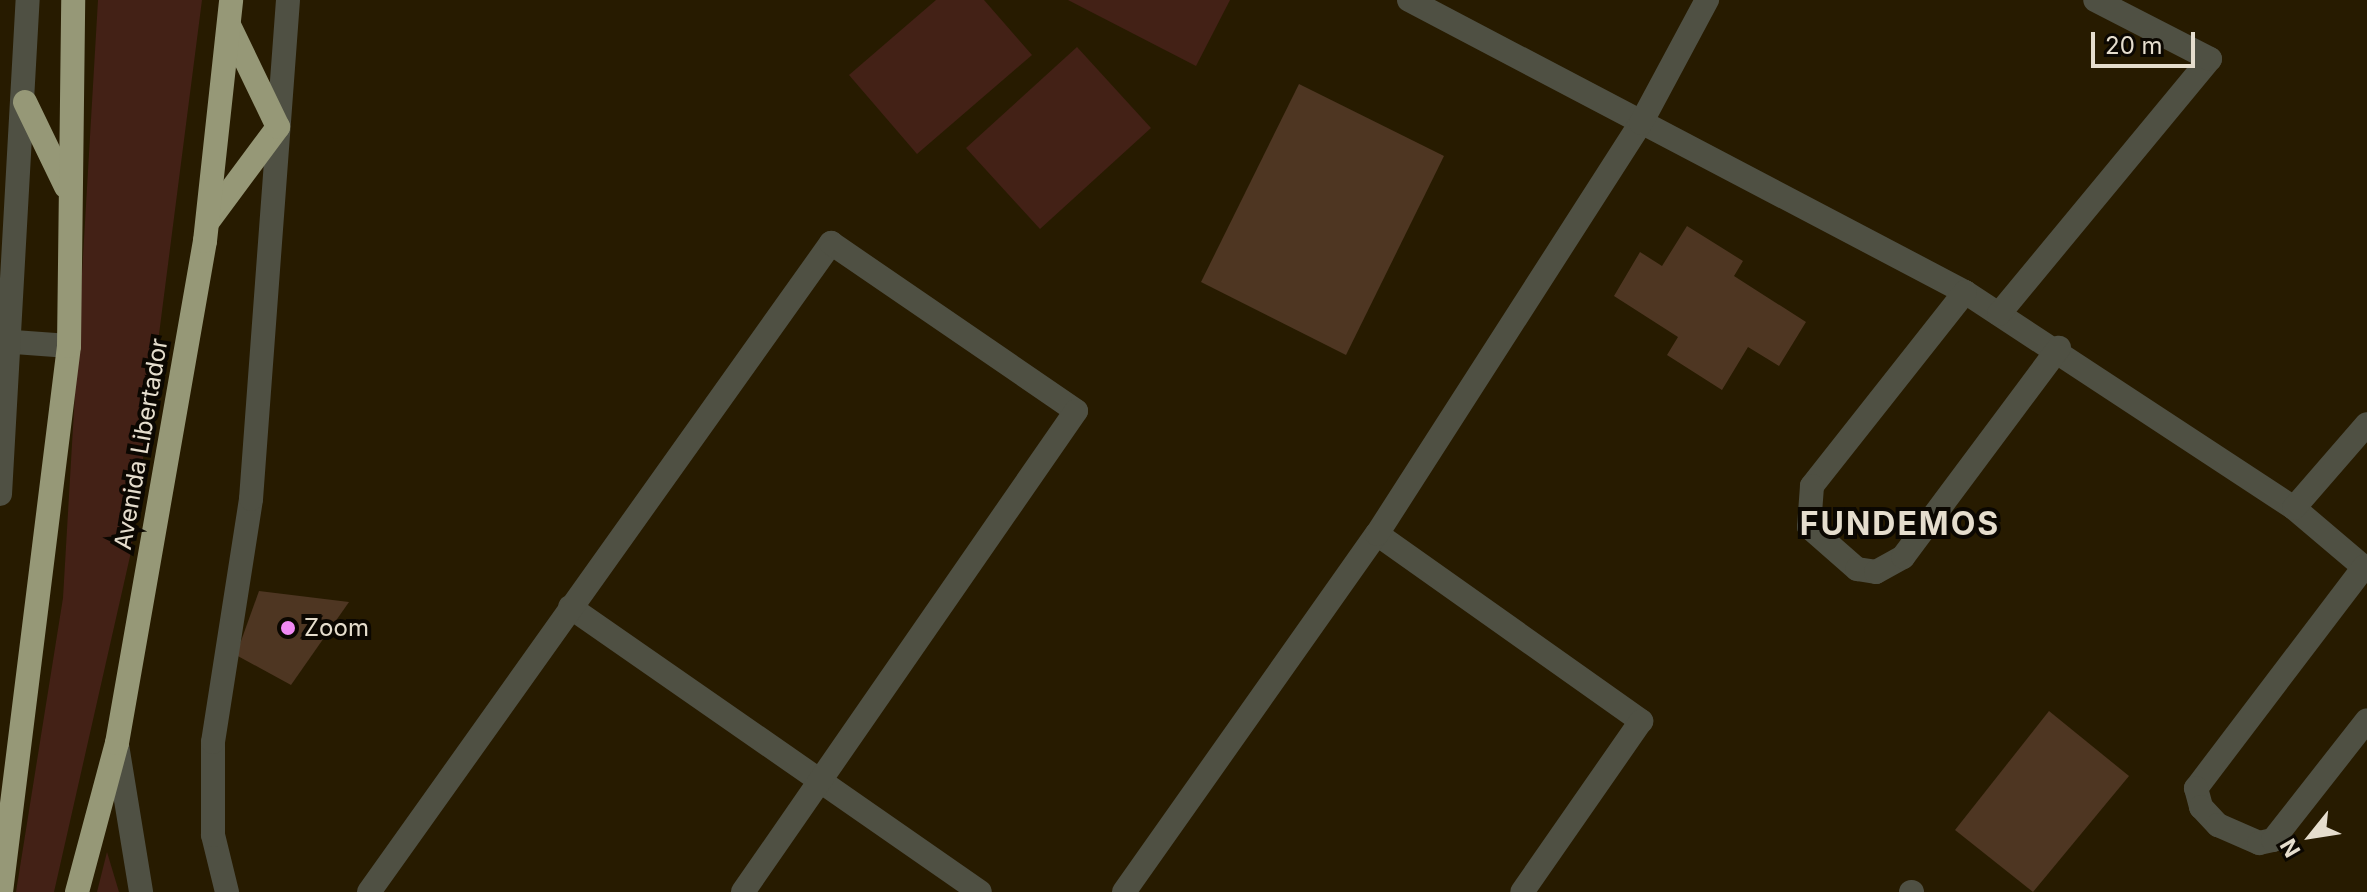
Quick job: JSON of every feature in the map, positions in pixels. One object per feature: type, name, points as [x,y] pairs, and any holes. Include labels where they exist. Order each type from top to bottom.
[{"type":"highway","points":[[1,892],[69,346],[68,191],[73,0]]},
{"type":"highway","name":"Avenida Libertador","points":[[77,892],[117,743],[208,222],[231,0]]},
{"type":"highway","points":[[208,222],[278,127],[229,25]]},
{"type":"highway","points":[[25,102],[68,191]]},
{"type":"street","points":[[0,494],[6,342],[25,102],[28,0]]},
{"type":"street","points":[[227,892],[213,835],[213,742],[251,499],[288,0]]},
{"type":"street","points":[[1409,0],[1965,292],[2059,348],[2294,508],[2366,568],[2196,788],[2201,807],[2245,837],[2273,840],[2367,720]]},
{"type":"street","points":[[1124,892],[1377,534],[1641,123],[1707,0]]},
{"type":"street","points":[[1999,314],[2210,59],[2095,0]]},
{"type":"street","points":[[369,892],[831,243],[1076,411],[743,892]]},
{"type":"street","points":[[1965,292],[1812,486],[1809,527],[1857,569],[1876,572],[1903,557],[2059,348]]},
{"type":"street","points":[[6,342],[69,346]]},
{"type":"street","points":[[2294,508],[2367,424]]},
{"type":"street","points":[[1377,534],[1641,721],[1522,892]]},
{"type":"street","points":[[570,607],[980,892]]},
{"type":"street","points":[[117,743],[141,892]]},
{"type":"shaded area","points":[[98,0],[202,0],[131,552],[54,892],[16,892],[63,598]]},
{"type":"shaded area","points":[[936,0],[984,0],[1032,55],[917,154],[849,75]]},
{"type":"shaded area","points":[[1068,0],[1230,0],[1196,66]]},
{"type":"shaded area","points":[[1077,47],[1151,128],[1040,229],[966,148]]},
{"type":"shaded area","points":[[107,852],[119,892],[97,892]]},
{"type":"building","points":[[1299,84],[1444,156],[1346,355],[1201,282]]},
{"type":"building","points":[[1687,226],[1743,261],[1734,276],[1806,322],[1779,366],[1748,347],[1722,390],[1667,355],[1678,337],[1614,296],[1640,252],[1662,266]]},
{"type":"building","name":"Zoom","points":[[259,591],[349,602],[291,685],[236,655]]},
{"type":"building","points":[[2049,711],[2129,776],[2033,892],[1955,830]]},
{"type":"place","name":"Zoom","points":[[288,628]]},
{"type":"district","name":"FUNDEMOS","points":[[1900,524]]}]
